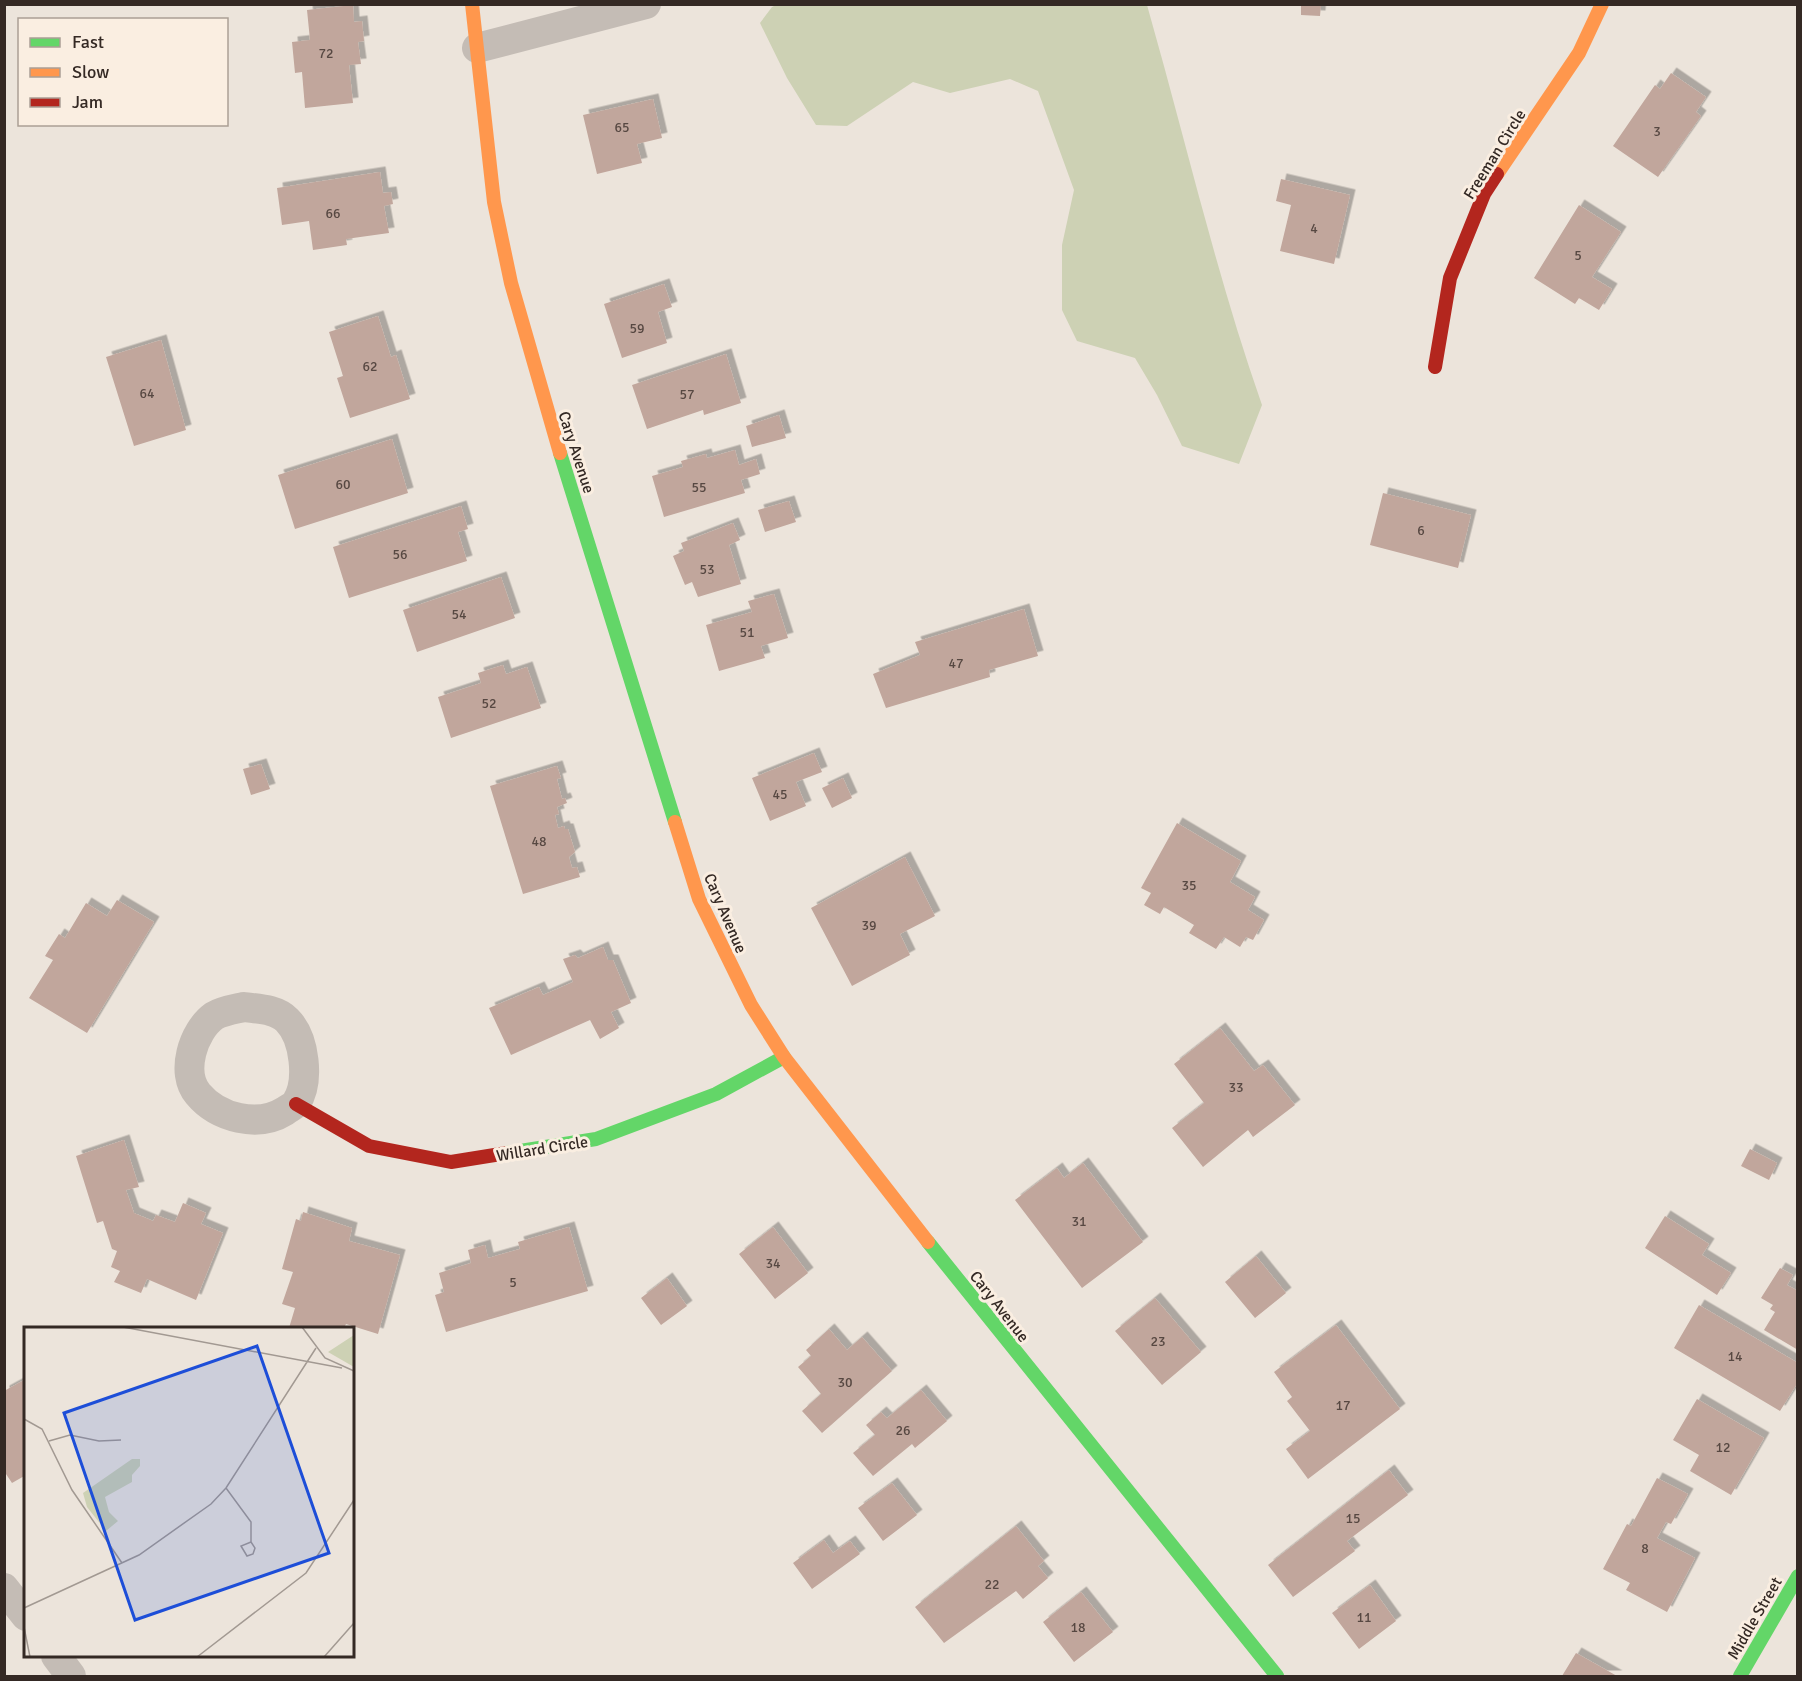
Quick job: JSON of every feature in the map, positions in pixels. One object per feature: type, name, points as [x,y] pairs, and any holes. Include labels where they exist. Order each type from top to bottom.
[{"type":"street","name":"Cary Avenue","points":[[472,4],[494,202],[512,283],[538,383],[699,899],[751,1005],[784,1058],[996,1329],[1277,1677]]},
{"type":"street","points":[[477,48],[646,4]]},
{"type":"street","name":"Freeman Circle","points":[[1435,367],[1450,278],[1484,194],[1579,53],[1602,4]]},
{"type":"street","name":"Willard Circle","points":[[296,1104],[369,1146],[451,1162],[596,1139],[716,1094],[784,1058]]},
{"type":"street","name":"Middle Street","points":[[1740,1677],[1797,1576]]},
{"type":"street","points":[[4,1588],[24,1613]]},
{"type":"street","points":[[57,1657],[71,1677]]},
{"type":"green space","points":[[778,4],[1147,5],[1215,256],[1262,405],[1239,464],[1182,446],[1157,395],[1135,358],[1077,341],[1062,310],[1062,245],[1074,190],[1038,91],[1010,79],[950,93],[913,82],[847,126],[816,125],[787,78],[760,23],[772,7]]},
{"type":"building","points":[[1301,4],[1321,4],[1320,16],[1301,15]]},
{"type":"building","points":[[353,5],[354,22],[362,21],[364,41],[358,42],[361,64],[349,65],[353,103],[305,108],[302,72],[295,73],[292,42],[310,40],[307,10]]},
{"type":"building","points":[[1671,73],[1706,97],[1696,112],[1701,116],[1658,177],[1613,146],[1655,85],[1660,89]]},
{"type":"building","points":[[653,99],[662,138],[637,144],[642,163],[597,174],[583,115]]},
{"type":"building","points":[[380,172],[383,193],[391,192],[393,204],[384,206],[389,233],[346,239],[347,245],[313,250],[309,221],[282,225],[277,188]]},
{"type":"building","points":[[1281,179],[1350,195],[1334,264],[1280,251],[1291,205],[1276,201]]},
{"type":"building","points":[[1579,205],[1621,232],[1592,277],[1612,289],[1599,310],[1579,298],[1575,304],[1534,278]]},
{"type":"building","points":[[664,284],[672,307],[658,312],[667,343],[622,358],[604,304]]},
{"type":"building","points":[[378,316],[391,357],[396,355],[410,399],[350,418],[337,378],[343,376],[329,332]]},
{"type":"building","points":[[161,340],[186,430],[134,446],[106,357]]},
{"type":"building","points":[[726,354],[741,403],[704,415],[703,410],[647,429],[632,385]]},
{"type":"building","points":[[779,415],[786,438],[752,447],[746,426]]},
{"type":"building","points":[[392,439],[408,493],[295,529],[278,475]]},
{"type":"building","points":[[735,450],[739,465],[756,459],[760,474],[741,480],[745,493],[664,517],[652,476],[683,467],[681,461],[706,454],[707,458]]},
{"type":"building","points":[[1383,493],[1471,515],[1458,568],[1370,545]]},
{"type":"building","points":[[789,501],[796,522],[765,532],[758,510]]},
{"type":"building","points":[[461,506],[468,529],[458,532],[467,561],[349,598],[333,547]]},
{"type":"building","points":[[733,523],[740,540],[729,545],[741,584],[698,597],[692,582],[685,585],[673,556],[684,551],[681,543]]},
{"type":"building","points":[[501,577],[515,618],[417,652],[403,610]]},
{"type":"building","points":[[774,594],[788,638],[761,646],[765,658],[719,671],[706,625],[752,612],[748,601]]},
{"type":"building","points":[[1024,609],[1038,656],[989,670],[990,677],[886,708],[873,674],[920,655],[915,642]]},
{"type":"building","points":[[503,665],[506,674],[527,667],[541,708],[451,738],[438,697],[481,683],[478,673]]},
{"type":"building","points":[[814,753],[822,772],[796,782],[806,806],[770,821],[752,778]]},
{"type":"building","points":[[261,764],[270,789],[251,795],[243,769]]},
{"type":"building","points":[[557,766],[561,778],[557,779],[562,799],[565,798],[567,803],[557,807],[559,814],[555,815],[558,828],[564,826],[568,829],[575,852],[569,857],[572,868],[577,867],[580,877],[523,894],[490,786]]},
{"type":"building","points":[[843,778],[852,798],[832,808],[822,788]]},
{"type":"building","points":[[1177,823],[1241,861],[1230,882],[1255,897],[1248,910],[1264,920],[1253,940],[1246,937],[1240,947],[1224,937],[1216,949],[1189,933],[1194,925],[1164,907],[1160,914],[1144,905],[1151,893],[1141,888]]},
{"type":"building","points":[[905,857],[935,916],[900,934],[910,955],[852,986],[811,908]]},
{"type":"building","points":[[117,900],[154,922],[87,1033],[29,998],[53,960],[45,956],[59,934],[65,938],[86,903],[107,916]]},
{"type":"building","points":[[603,947],[608,960],[613,960],[631,1003],[611,1012],[619,1028],[600,1039],[590,1020],[511,1055],[489,1008],[539,987],[543,995],[573,982],[563,959],[575,955],[578,958]]},
{"type":"building","points":[[1220,1028],[1254,1071],[1263,1065],[1295,1105],[1253,1137],[1248,1130],[1203,1167],[1172,1128],[1204,1103],[1174,1064]]},
{"type":"building","points":[[124,1140],[139,1187],[126,1190],[134,1213],[153,1221],[156,1215],[175,1222],[183,1203],[206,1213],[201,1224],[223,1233],[196,1300],[147,1279],[141,1293],[114,1282],[120,1271],[111,1267],[117,1251],[112,1249],[103,1221],[97,1223],[76,1156]]},
{"type":"building","points":[[1750,1149],[1777,1163],[1769,1180],[1741,1166]]},
{"type":"building","points":[[1083,1163],[1143,1242],[1082,1288],[1015,1200],[1057,1168],[1064,1178]]},
{"type":"building","points":[[303,1212],[352,1228],[349,1241],[400,1255],[378,1334],[346,1324],[344,1327],[289,1327],[295,1308],[282,1304],[293,1272],[282,1269],[296,1219],[301,1221]]},
{"type":"building","points":[[1665,1216],[1709,1244],[1702,1255],[1731,1273],[1717,1295],[1645,1248]]},
{"type":"building","points":[[569,1227],[588,1291],[446,1332],[435,1295],[444,1292],[439,1273],[471,1263],[468,1250],[485,1245],[488,1258],[520,1249],[518,1242]]},
{"type":"building","points":[[773,1227],[808,1273],[775,1299],[739,1254]]},
{"type":"building","points":[[1256,1256],[1286,1293],[1255,1318],[1225,1282]]},
{"type":"building","points":[[1780,1268],[1793,1275],[1787,1285],[1798,1291],[1798,1350],[1764,1330],[1775,1312],[1770,1309],[1773,1305],[1761,1298]]},
{"type":"building","points":[[667,1278],[687,1306],[661,1325],[641,1298]]},
{"type":"building","points":[[1155,1298],[1201,1352],[1162,1385],[1115,1331]]},
{"type":"building","points":[[1699,1305],[1798,1363],[1798,1382],[1780,1411],[1674,1348]]},
{"type":"building","points":[[1336,1325],[1400,1409],[1308,1479],[1286,1449],[1310,1431],[1287,1401],[1292,1397],[1274,1372]]},
{"type":"building","points":[[829,1329],[847,1350],[862,1337],[892,1371],[822,1433],[802,1411],[821,1394],[798,1367],[811,1356],[806,1350]]},
{"type":"building","points":[[24,1380],[24,1476],[12,1483],[4,1471],[4,1391]]},
{"type":"building","points":[[921,1390],[947,1421],[915,1448],[912,1444],[873,1476],[853,1453],[875,1435],[866,1425],[881,1412],[887,1418]]},
{"type":"building","points":[[1697,1399],[1764,1438],[1731,1495],[1690,1471],[1699,1455],[1673,1440]]},
{"type":"building","points":[[1389,1470],[1408,1495],[1347,1541],[1355,1551],[1293,1597],[1268,1565]]},
{"type":"building","points":[[1657,1478],[1688,1494],[1671,1524],[1666,1522],[1657,1538],[1695,1558],[1667,1612],[1626,1590],[1630,1583],[1603,1569],[1627,1524],[1631,1526]]},
{"type":"building","points":[[892,1483],[917,1515],[883,1541],[858,1508]]},
{"type":"building","points":[[1016,1526],[1044,1561],[1038,1566],[1048,1578],[1023,1599],[1016,1591],[944,1643],[915,1607]]},
{"type":"building","points":[[824,1540],[833,1553],[850,1541],[860,1554],[812,1589],[793,1563]]},
{"type":"building","points":[[1370,1585],[1396,1621],[1359,1649],[1332,1613]]},
{"type":"building","points":[[1081,1592],[1113,1632],[1074,1662],[1043,1622]]},
{"type":"building","points":[[1576,1653],[1617,1676],[1562,1676]]},
{"type":"traffic: fast","points":[[560,453],[675,822]]},
{"type":"traffic: fast","points":[[507,1153],[596,1139],[716,1094],[784,1057]]},
{"type":"traffic: fast","points":[[928,1242],[1277,1676]]},
{"type":"traffic: fast","points":[[1740,1676],[1798,1576]]},
{"type":"traffic: slow","points":[[472,4],[494,202],[511,283],[560,453]]},
{"type":"traffic: slow","points":[[1497,174],[1579,53],[1602,4]]},
{"type":"traffic: slow","points":[[675,822],[699,899],[751,1005],[784,1057],[928,1242]]},
{"type":"traffic: jam","points":[[1435,367],[1450,278],[1484,194],[1497,174]]},
{"type":"traffic: jam","points":[[296,1104],[369,1146],[451,1162],[507,1153]]}]
